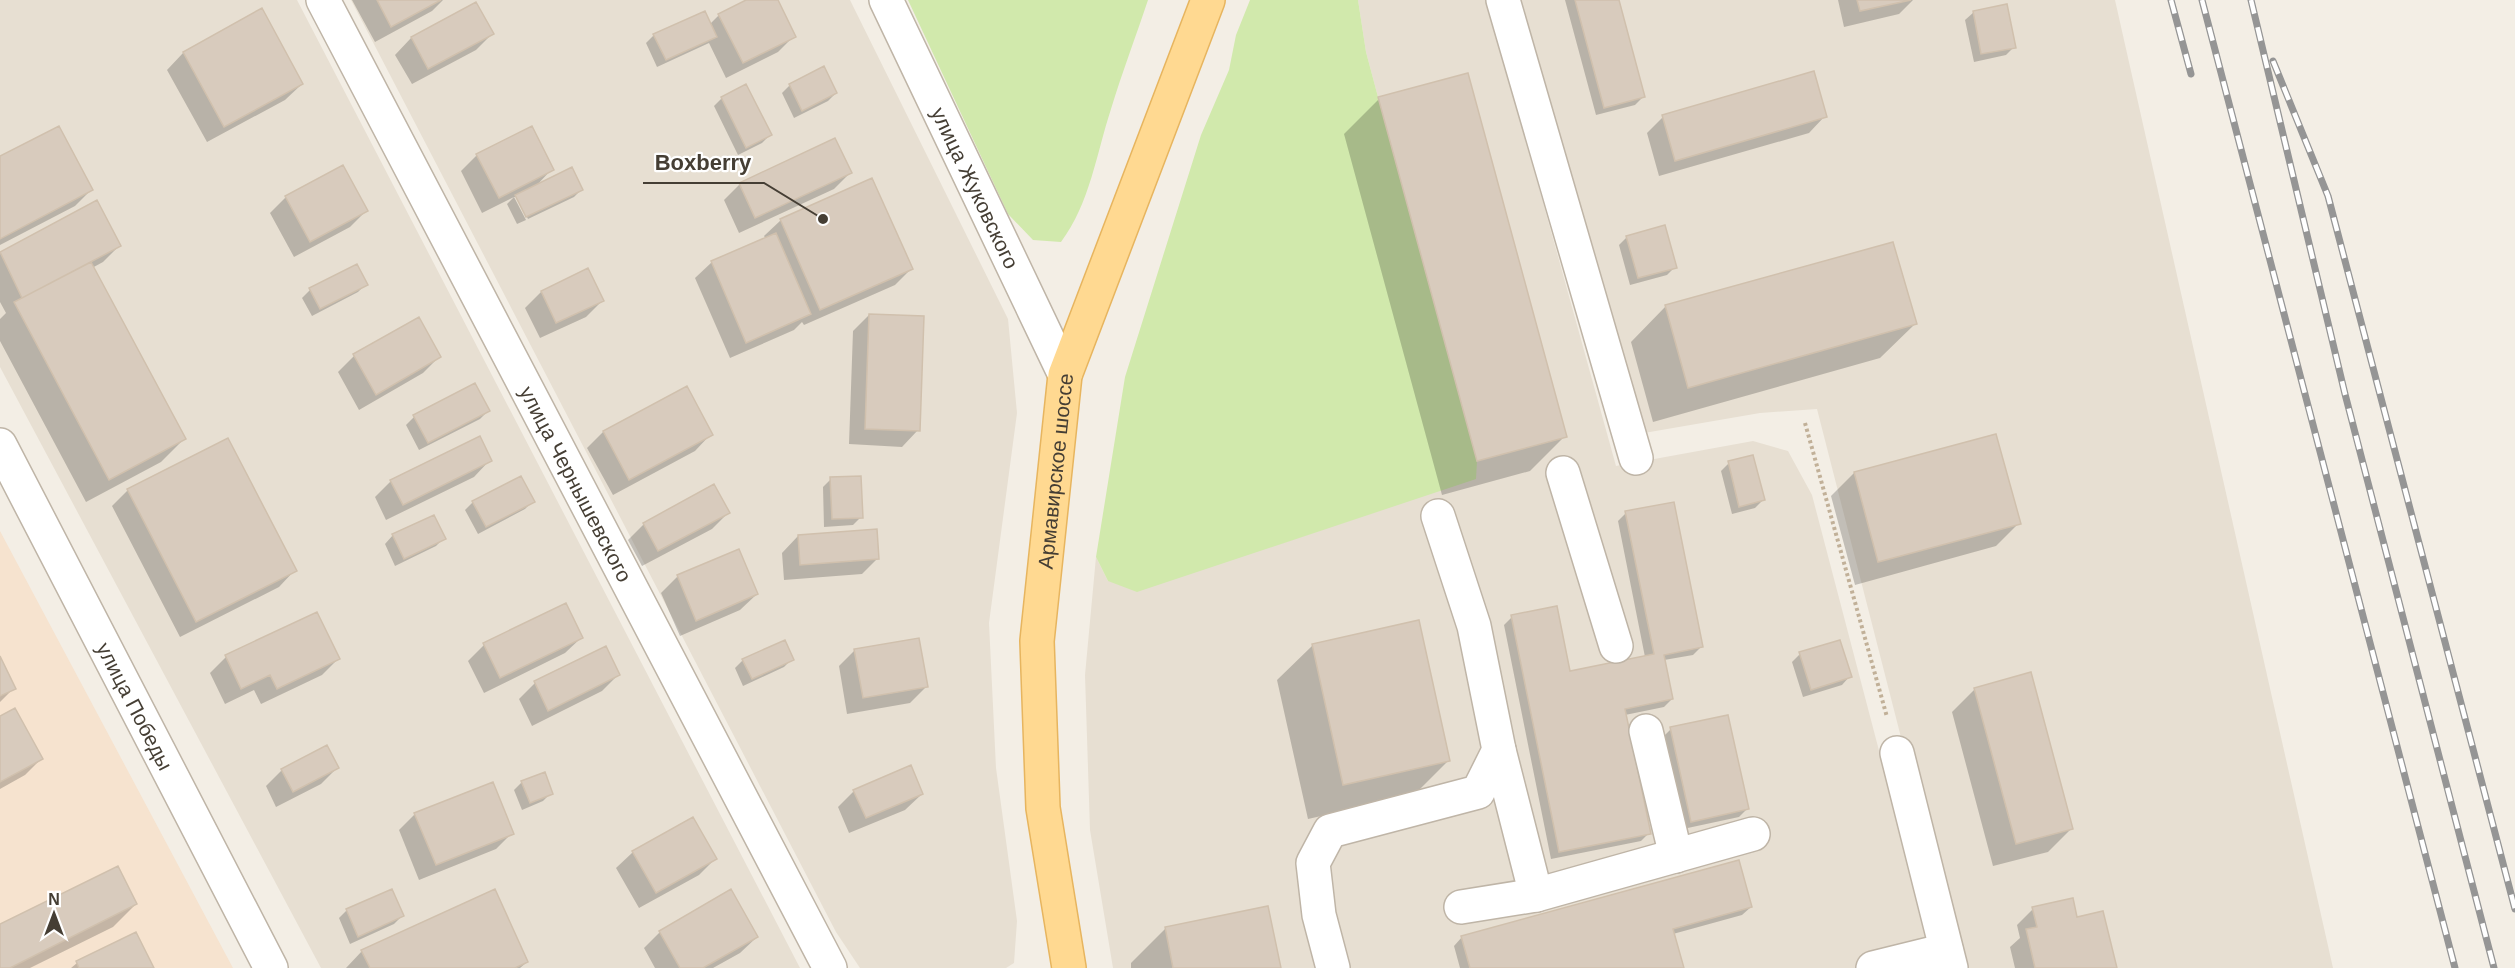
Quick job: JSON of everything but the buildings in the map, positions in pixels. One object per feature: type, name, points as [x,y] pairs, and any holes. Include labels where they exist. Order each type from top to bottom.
[{"type":"main road","name":"Армавирское шоссе","points":[[1069,968],[1043,808],[1037,641],[1065,375],[1208,0]]},
{"type":"street","name":"улица Чернышевского","points":[[323,0],[830,968]]},
{"type":"street","name":"улица Жуковского","points":[[886,0],[1065,375]]},
{"type":"street","points":[[1503,0],[1636,458]]},
{"type":"street","name":"улица Победы","points":[[0,445],[270,968]]},
{"type":"street","points":[[1563,473],[1616,646]]},
{"type":"street","points":[[1438,516],[1474,626],[1499,750],[1536,895]]},
{"type":"street","points":[[1646,731],[1676,856]]},
{"type":"street","points":[[1333,968],[1319,915],[1313,863],[1330,831],[1478,792],[1499,750]]},
{"type":"street","points":[[1873,968],[1948,959],[1897,753]]},
{"type":"street","points":[[1461,907],[1536,895],[1753,834]]},
{"type":"path","points":[[1805,423],[1897,753]]},
{"type":"shaded area","points":[[0,0],[297,0],[800,968],[321,968],[0,367]]},
{"type":"shaded area","points":[[351,0],[850,0],[1008,319],[1017,413],[989,623],[996,768],[1017,921],[1014,963],[1006,968],[860,968],[836,932]]},
{"type":"shaded area","points":[[1358,0],[1487,0],[1616,466],[1753,441],[1788,451],[1812,495],[1936,968],[1113,968],[1090,830],[1085,675],[1096,557],[1108,581],[1477,461],[1366,52]]},
{"type":"shaded area","points":[[1514,0],[2115,0],[2333,968],[1960,968],[1817,409],[1760,413],[1644,433]]},
{"type":"shaded area","points":[[0,531],[233,968],[0,968]]},
{"type":"green space","points":[[908,0],[1148,0],[1115,95],[1086,195],[1061,242],[1033,240],[1008,214]]},
{"type":"green space","points":[[1250,0],[1358,0],[1366,52],[1477,461],[1476,479],[1137,592],[1108,581],[1096,557],[1125,377],[1201,135],[1229,70],[1236,35]]},
{"type":"railway","points":[[2171,0],[2191,74]]},
{"type":"railway","points":[[2202,0],[2455,968]]},
{"type":"railway","points":[[2251,0],[2345,394],[2494,968]]},
{"type":"railway","points":[[2273,61],[2328,196],[2515,909]]},
{"type":"place","name":"Boxberry","points":[[823,219]]}]
